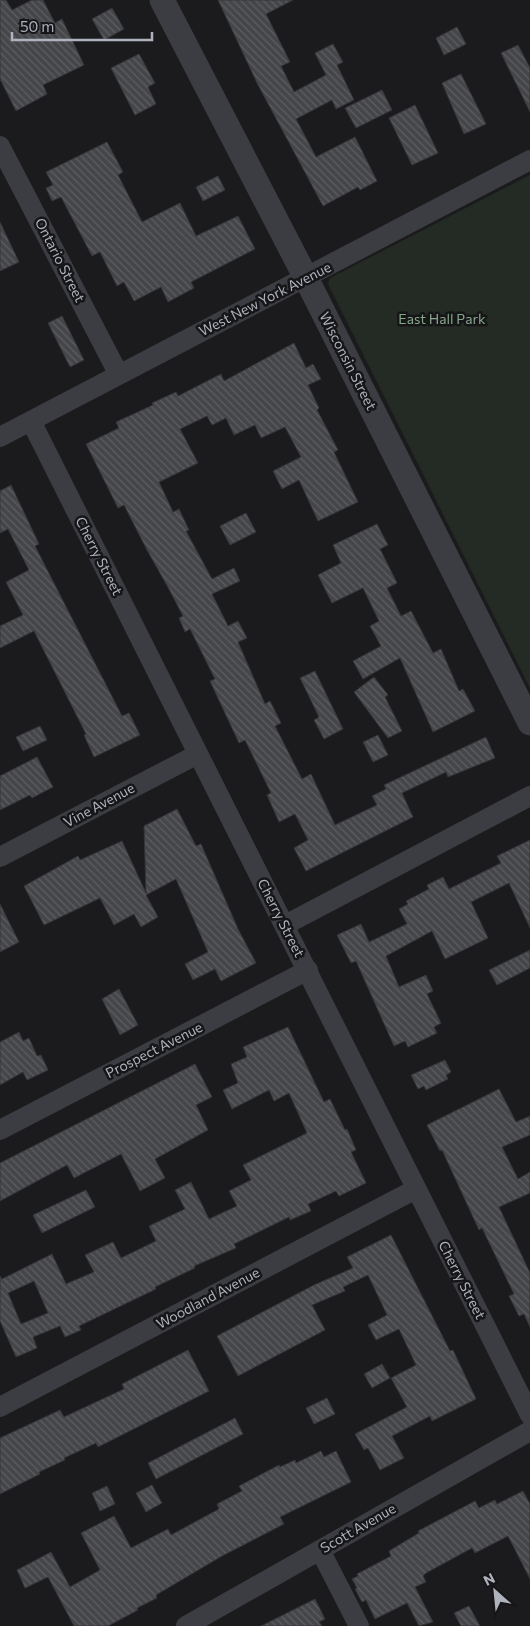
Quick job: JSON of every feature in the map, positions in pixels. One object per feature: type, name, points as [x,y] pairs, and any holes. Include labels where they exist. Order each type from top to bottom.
[{"type":"street","name":"Wisconsin Street","points":[[162,0],[306,278],[530,723]]},
{"type":"street","name":"Ontario Street","points":[[0,146],[119,375]]},
{"type":"street","name":"West New York Avenue","points":[[0,437],[530,160]]},
{"type":"street","name":"Cherry Street","points":[[32,421],[530,1415]]},
{"type":"street","name":"Vine Avenue","points":[[0,857],[198,754]]},
{"type":"street","points":[[285,925],[530,796]]},
{"type":"street","name":"Prospect Avenue","points":[[0,1130],[308,970]]},
{"type":"street","name":"Woodland Avenue","points":[[0,1407],[416,1189]]},
{"type":"street","name":"Scott Avenue","points":[[186,1626],[530,1431]]},
{"type":"street","points":[[320,1550],[359,1626]]},
{"type":"green space","name":"East Hall Park","points":[[530,175],[530,688],[328,284],[330,278]]},
{"type":"building","points":[[0,0],[6,0],[12,10],[32,0],[43,0],[55,23],[62,19],[84,65],[43,85],[47,94],[16,111],[0,79]]},
{"type":"building","points":[[218,0],[293,0],[266,14],[290,62],[281,66],[294,92],[326,75],[315,53],[333,44],[343,62],[337,65],[354,100],[336,109],[332,100],[296,119],[316,157],[355,137],[377,181],[360,190],[358,187],[323,206],[257,83]]},
{"type":"building","points":[[112,8],[124,29],[104,40],[92,19]]},
{"type":"building","points":[[457,27],[466,44],[444,55],[436,38]]},
{"type":"building","points":[[518,45],[530,68],[530,112],[501,53]]},
{"type":"building","points":[[139,54],[155,83],[148,87],[156,104],[135,115],[111,68]]},
{"type":"building","points":[[461,74],[486,124],[464,134],[442,83]]},
{"type":"building","points":[[382,90],[392,110],[356,128],[345,108]]},
{"type":"building","points":[[415,105],[438,153],[412,165],[389,118]]},
{"type":"building","points":[[107,142],[123,172],[118,175],[142,222],[180,203],[196,236],[238,216],[255,249],[191,282],[194,288],[168,302],[161,287],[134,301],[124,282],[117,286],[100,252],[92,256],[61,197],[52,201],[46,188],[53,185],[46,172]]},
{"type":"building","points":[[218,176],[225,190],[203,201],[196,187]]},
{"type":"building","points":[[0,222],[19,262],[0,271]]},
{"type":"building","points":[[62,316],[84,360],[70,367],[48,323]]},
{"type":"building","points":[[294,343],[306,368],[313,364],[321,379],[308,385],[319,408],[317,410],[338,450],[334,452],[358,502],[318,521],[299,480],[282,489],[273,471],[301,457],[285,427],[261,438],[255,425],[234,435],[226,418],[212,425],[207,416],[180,429],[198,463],[159,482],[173,512],[179,509],[189,530],[186,531],[212,579],[234,568],[240,581],[212,594],[228,626],[238,621],[247,638],[238,642],[265,704],[270,701],[281,723],[275,726],[302,779],[311,774],[335,825],[377,805],[372,796],[386,789],[384,785],[486,737],[495,758],[448,777],[446,772],[402,793],[413,817],[306,871],[294,848],[308,840],[295,814],[279,822],[267,795],[271,793],[245,740],[239,743],[210,681],[215,679],[190,629],[185,632],[179,618],[183,616],[170,591],[124,505],[118,508],[86,444],[119,428],[116,422],[153,405],[152,403],[176,392],[178,396],[221,374],[224,381]]},
{"type":"building","points":[[11,485],[39,544],[35,546],[122,716],[129,713],[140,735],[94,757],[84,735],[86,734],[34,631],[0,648],[0,626],[23,615],[6,582],[29,570],[8,529],[0,533],[0,491]]},
{"type":"building","points":[[246,513],[256,532],[230,545],[220,526]]},
{"type":"building","points":[[377,524],[388,545],[380,549],[397,583],[387,588],[401,616],[411,611],[433,653],[441,649],[459,691],[463,689],[475,711],[433,732],[400,658],[363,679],[353,661],[381,646],[370,626],[379,621],[363,588],[332,603],[318,575],[341,563],[333,545]]},
{"type":"building","points":[[315,671],[343,729],[324,739],[314,720],[319,717],[300,678]]},
{"type":"building","points":[[374,677],[388,695],[385,697],[402,731],[388,738],[354,692]]},
{"type":"building","points":[[40,726],[47,740],[23,751],[16,737]]},
{"type":"building","points":[[378,735],[388,755],[373,762],[363,742]]},
{"type":"building","points":[[37,757],[53,787],[32,798],[30,795],[0,810],[0,776]]},
{"type":"building","points":[[177,809],[196,846],[201,844],[238,929],[256,963],[221,981],[215,969],[193,980],[185,964],[208,952],[176,879],[146,895],[158,917],[141,927],[134,914],[114,925],[100,898],[44,925],[24,886],[78,856],[80,860],[122,841],[146,893],[144,826]]},
{"type":"building","points":[[530,840],[530,928],[509,883],[471,902],[488,938],[445,959],[432,931],[386,956],[399,987],[426,975],[433,991],[427,994],[441,1023],[434,1027],[437,1033],[408,1047],[405,1041],[394,1046],[356,961],[351,963],[337,935],[361,924],[369,942],[407,924],[399,909],[408,904],[406,901],[429,889],[427,885],[443,877],[449,889],[501,863],[497,856]]},
{"type":"building","points":[[0,904],[19,942],[0,952]]},
{"type":"building","points":[[530,950],[530,968],[497,985],[489,970]]},
{"type":"building","points":[[119,989],[138,1025],[120,1035],[102,999]]},
{"type":"building","points":[[288,1027],[324,1102],[330,1099],[345,1130],[347,1129],[356,1150],[351,1152],[366,1183],[339,1196],[336,1191],[308,1204],[311,1211],[290,1220],[289,1217],[234,1244],[236,1248],[194,1266],[195,1268],[155,1287],[156,1289],[79,1326],[81,1330],[65,1337],[60,1326],[33,1337],[37,1348],[16,1357],[0,1321],[0,1276],[2,1279],[52,1254],[66,1284],[94,1272],[85,1255],[113,1242],[121,1258],[156,1241],[149,1226],[185,1209],[175,1190],[191,1182],[209,1219],[237,1206],[229,1191],[251,1180],[243,1165],[307,1133],[289,1093],[274,1101],[269,1090],[232,1109],[223,1090],[238,1083],[231,1064],[247,1057],[243,1047]],"holes":[[[34,1281],[48,1313],[21,1324],[8,1293]]]},
{"type":"building","points":[[19,1032],[23,1041],[29,1038],[37,1056],[41,1055],[48,1070],[27,1080],[23,1072],[0,1085],[0,1042]]},
{"type":"building","points":[[445,1060],[451,1072],[446,1075],[448,1079],[426,1090],[424,1086],[418,1089],[411,1075]]},
{"type":"building","points":[[195,1064],[212,1097],[196,1105],[208,1130],[155,1159],[165,1178],[140,1191],[121,1154],[74,1178],[67,1165],[0,1201],[0,1163]]},
{"type":"building","points":[[499,1089],[516,1122],[530,1116],[530,1135],[502,1147],[518,1179],[530,1172],[530,1193],[499,1207],[530,1273],[530,1327],[524,1314],[519,1316],[509,1296],[514,1294],[482,1228],[479,1230],[442,1150],[440,1151],[427,1125]]},
{"type":"building","points":[[86,1190],[95,1207],[42,1233],[33,1215]]},
{"type":"building","points":[[391,1235],[450,1351],[453,1350],[476,1399],[432,1421],[430,1416],[392,1436],[404,1458],[380,1470],[368,1448],[364,1450],[355,1434],[407,1407],[391,1378],[416,1365],[399,1329],[376,1340],[368,1325],[387,1315],[368,1275],[343,1287],[345,1291],[312,1305],[325,1330],[238,1376],[217,1336],[314,1285],[353,1268],[347,1257]]},
{"type":"building","points":[[188,1350],[209,1391],[98,1447],[96,1443],[64,1458],[65,1460],[0,1494],[0,1438],[60,1410],[64,1417],[124,1389],[122,1384]]},
{"type":"building","points":[[382,1364],[390,1378],[372,1388],[364,1374]]},
{"type":"building","points":[[327,1398],[335,1414],[314,1424],[306,1408]]},
{"type":"building","points":[[235,1418],[243,1434],[156,1479],[148,1463]]},
{"type":"building","points":[[321,1451],[324,1457],[336,1451],[351,1482],[280,1517],[284,1524],[222,1556],[156,1595],[157,1598],[137,1608],[138,1610],[108,1626],[74,1626],[48,1577],[25,1588],[17,1570],[51,1552],[70,1587],[100,1570],[81,1533],[114,1516],[131,1548],[168,1529],[171,1535],[219,1509],[217,1504],[242,1491],[239,1486],[279,1465],[280,1467],[295,1460],[296,1463]]},
{"type":"building","points":[[152,1485],[162,1503],[146,1512],[136,1493]]},
{"type":"building","points":[[107,1486],[115,1504],[100,1511],[92,1493]]},
{"type":"building","points":[[523,1491],[530,1504],[530,1579],[508,1536],[475,1553],[472,1548],[423,1576],[426,1582],[415,1587],[433,1622],[419,1626],[407,1603],[375,1619],[366,1600],[362,1602],[355,1589],[357,1588],[352,1579],[358,1576],[357,1574],[391,1556],[389,1551],[419,1533],[418,1531],[475,1501],[479,1508],[495,1500],[497,1504]]},
{"type":"building","points":[[315,1599],[325,1619],[319,1622],[322,1626],[261,1626]]},
{"type":"building","points":[[469,1606],[480,1626],[461,1626],[454,1613]]}]
